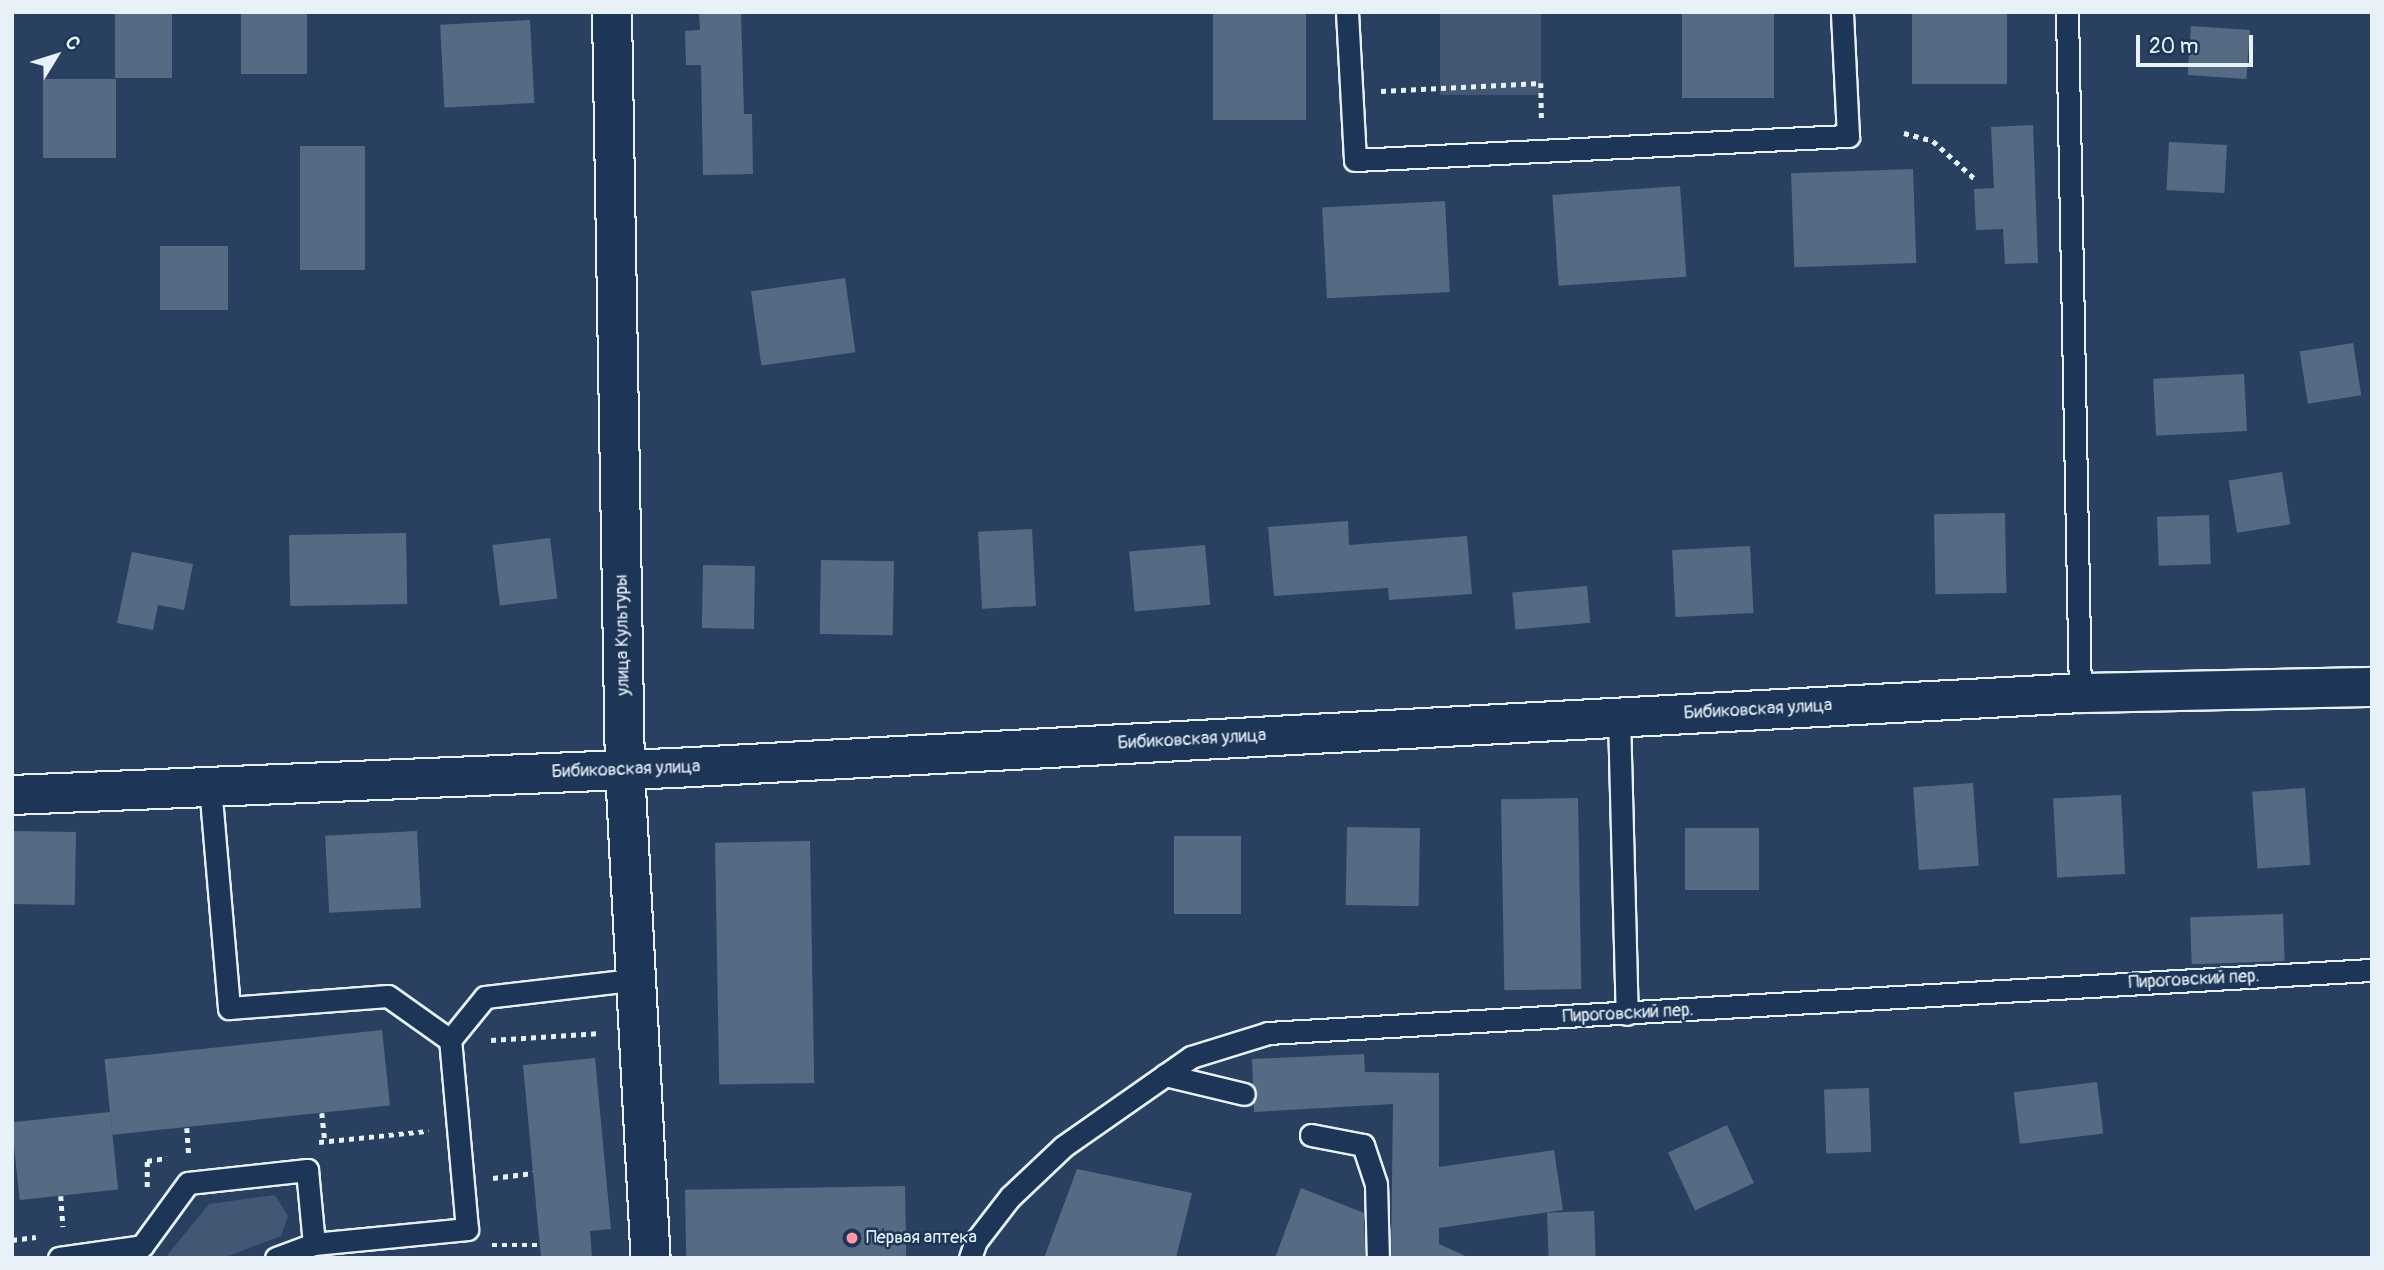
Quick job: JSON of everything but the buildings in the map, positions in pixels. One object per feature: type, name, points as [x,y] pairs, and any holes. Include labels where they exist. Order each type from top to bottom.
[{"type":"street","name":"улица Культуры","points":[[612,12],[625,770],[633,979],[651,1258]]},
{"type":"street","name":"Бибиковская улица","points":[[12,795],[625,770],[2080,693],[2372,687]]},
{"type":"lane","points":[[1346,12],[1355,160],[1848,136],[1842,12]]},
{"type":"lane","points":[[2067,12],[2080,693]]},
{"type":"lane","points":[[1619,718],[1628,1014]]},
{"type":"lane","points":[[209,786],[229,1008],[388,996],[450,1040]]},
{"type":"lane","name":"Пироговский пер.","points":[[970,1258],[975,1241],[1010,1197],[1064,1146],[1191,1057],[1268,1033],[2372,970]]},
{"type":"lane","points":[[276,1258],[314,1244],[467,1229],[450,1040],[485,997],[633,979]]},
{"type":"lane","points":[[1165,1075],[1244,1094]]},
{"type":"lane","points":[[1311,1135],[1363,1145],[1376,1184],[1378,1258]]},
{"type":"lane","points":[[59,1258],[142,1246],[188,1183],[307,1170],[314,1244]]},
{"type":"path","points":[[1389,91],[1541,83],[1543,135]]},
{"type":"path","points":[[1904,133],[1934,141],[1975,179]]},
{"type":"path","points":[[322,1113],[325,1141]]},
{"type":"path","points":[[187,1128],[189,1156]]},
{"type":"path","points":[[488,1179],[533,1173]]},
{"type":"path","points":[[61,1196],[63,1234]]},
{"type":"path","points":[[482,1245],[540,1245]]},
{"type":"shaded area","points":[[1440,12],[1541,12],[1541,95],[1440,95]]},
{"type":"shaded area","points":[[275,1195],[288,1216],[281,1236],[223,1258],[165,1258],[209,1204]]},
{"type":"place","name":"Первая аптека","points":[[852,1238]]}]
